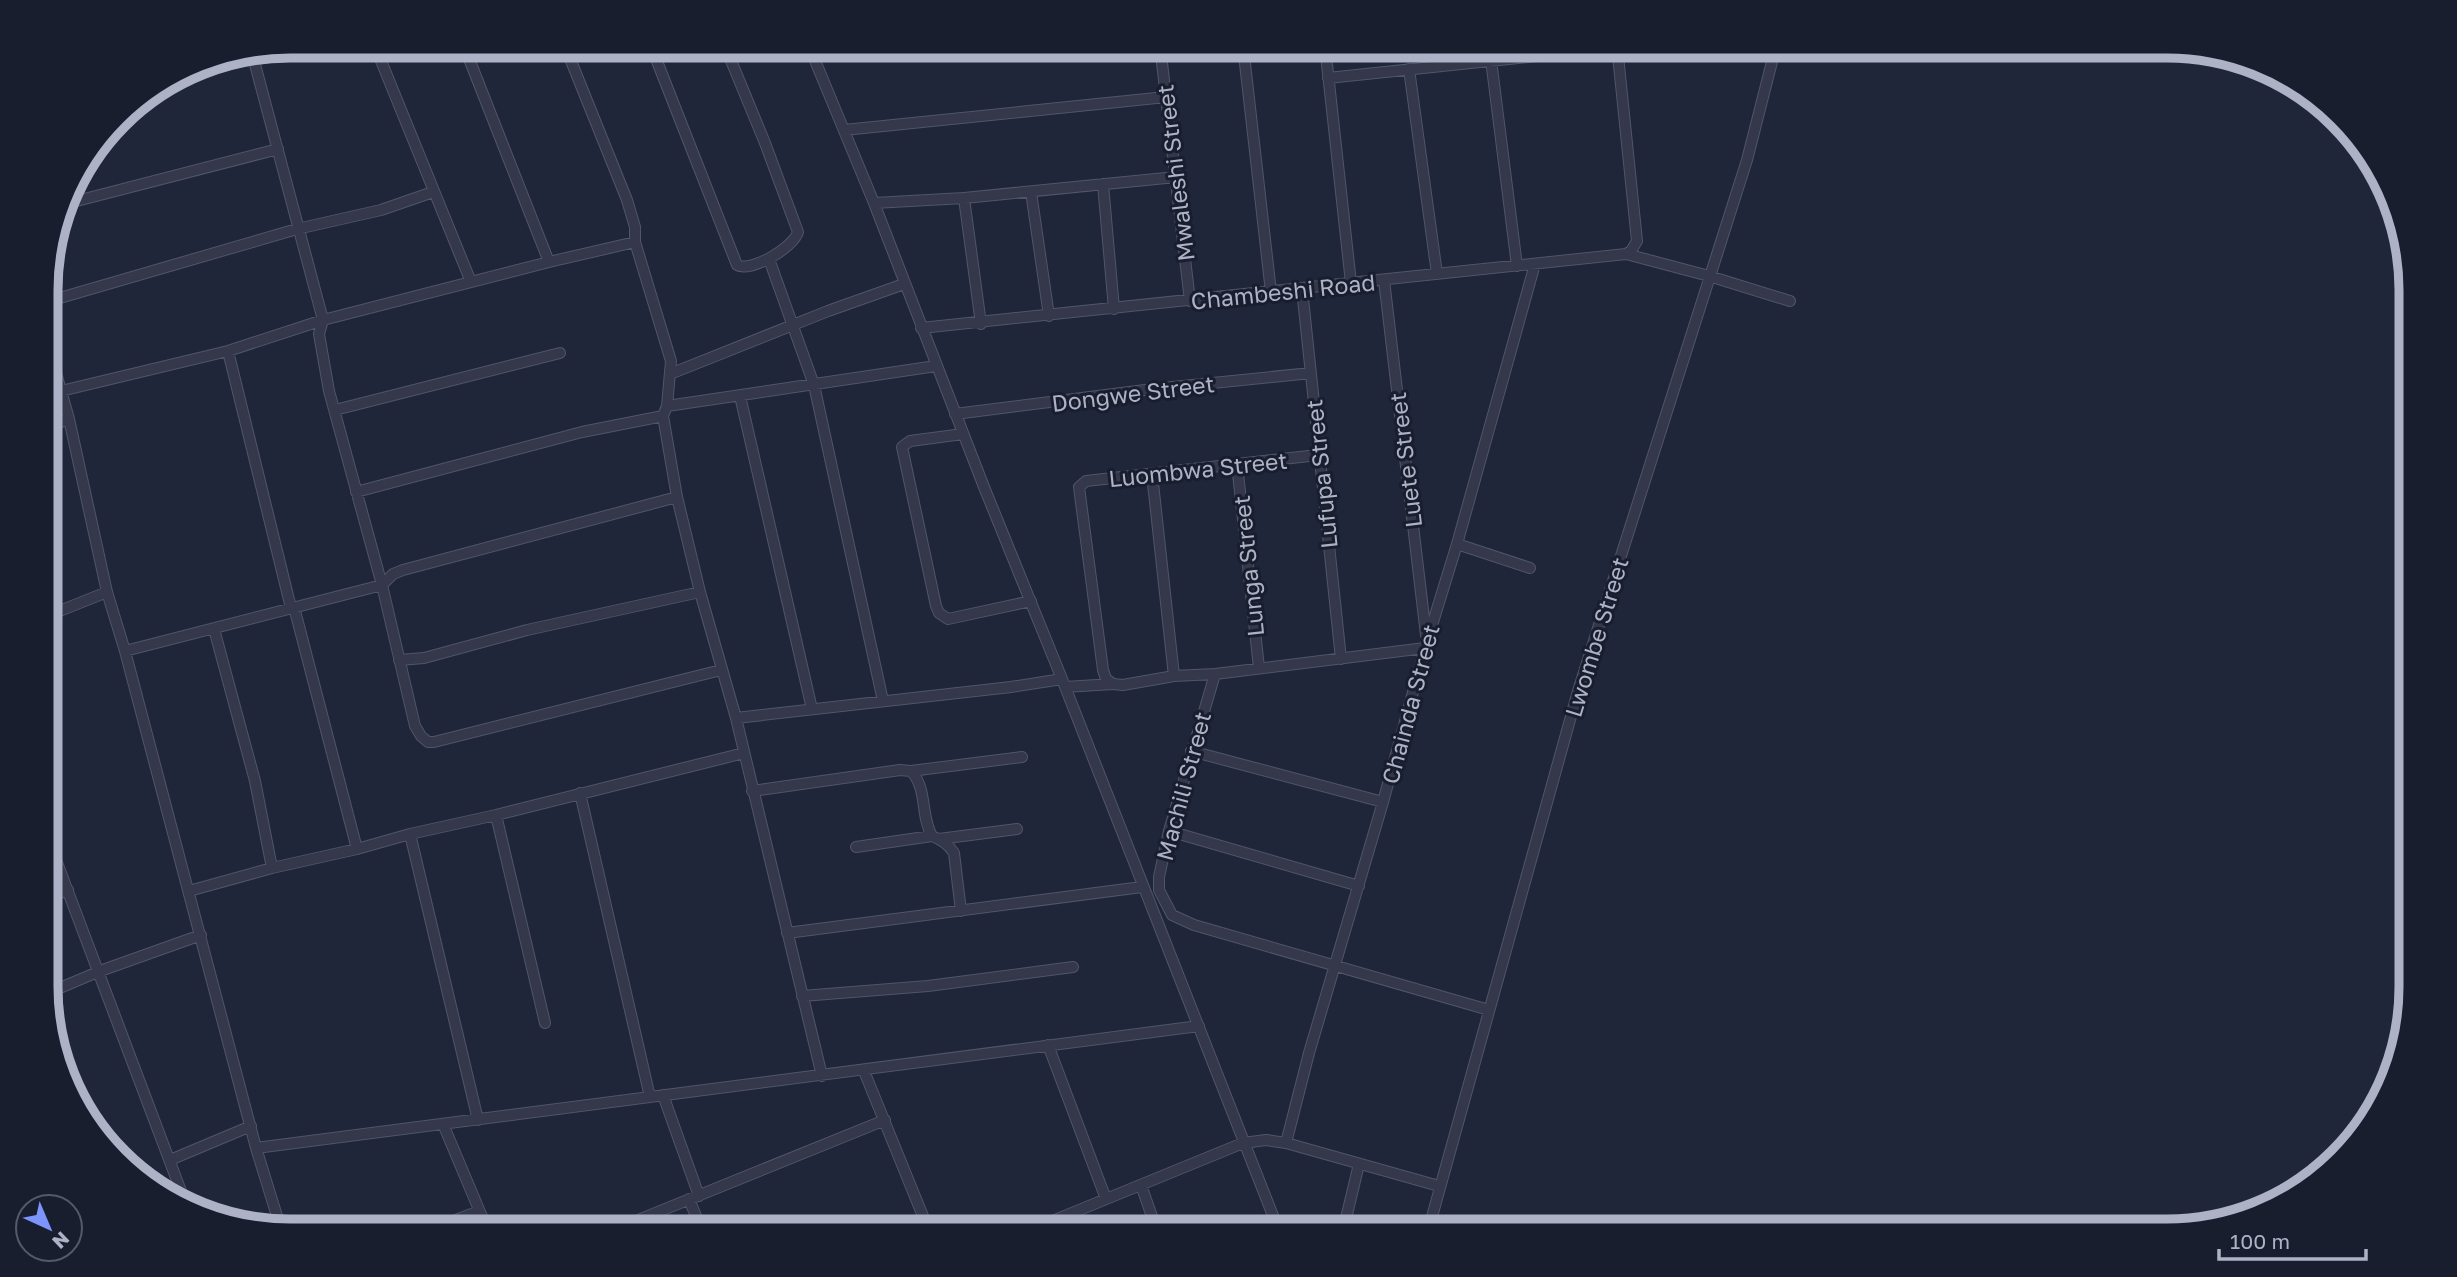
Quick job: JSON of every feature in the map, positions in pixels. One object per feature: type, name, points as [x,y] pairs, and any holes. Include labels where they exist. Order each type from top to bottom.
[{"type":"street","points":[[380,58],[471,282]]},
{"type":"street","points":[[469,58],[549,262]]},
{"type":"street","points":[[570,58],[627,200],[635,227],[635,242],[671,361],[665,411],[677,497],[700,592],[736,718],[822,1076]]},
{"type":"street","points":[[656,58],[737,265],[745,268],[769,259],[795,240],[797,232],[730,58]]},
{"type":"street","points":[[815,58],[1274,1219]]},
{"type":"street","name":"Mwaleshi Street","points":[[1161,58],[1190,301]]},
{"type":"street","points":[[1244,58],[1272,292]]},
{"type":"street","points":[[1326,58],[1351,283]]},
{"type":"street","points":[[1328,78],[1509,58]]},
{"type":"street","points":[[1619,58],[1637,241],[1632,251],[1626,254]]},
{"type":"street","name":"Lwombe Street","points":[[1430,1219],[1578,691],[1746,160],[1773,58]]},
{"type":"street","points":[[1491,60],[1517,266]]},
{"type":"street","points":[[254,61],[323,320],[319,334],[335,410],[382,586],[415,726],[421,736],[428,742],[721,670]]},
{"type":"street","points":[[1409,69],[1437,274]]},
{"type":"street","points":[[844,130],[1166,97]]},
{"type":"street","points":[[75,201],[278,149]]},
{"type":"street","points":[[874,203],[964,198],[1175,177]]},
{"type":"street","points":[[1103,184],[1114,309]]},
{"type":"street","points":[[58,299],[297,229],[381,209],[433,192]]},
{"type":"street","points":[[1031,192],[1049,316]]},
{"type":"street","points":[[964,198],[981,324]]},
{"type":"street","points":[[61,391],[228,351],[323,320],[635,242]]},
{"type":"street","points":[[1626,254],[1790,300]]},
{"type":"street","name":"Chambeshi Road","points":[[921,328],[981,324],[1626,254]]},
{"type":"street","points":[[769,259],[814,385],[883,701]]},
{"type":"street","name":"Chainda Street","points":[[1286,1143],[1309,1053],[1337,965],[1535,264]]},
{"type":"street","name":"Luete Street","points":[[1384,280],[1426,644]]},
{"type":"street","points":[[670,374],[904,284]]},
{"type":"street","name":"Lufupa Street","points":[[1302,289],[1341,659]]},
{"type":"street","points":[[228,351],[357,849]]},
{"type":"street","points":[[335,410],[561,353]]},
{"type":"street","points":[[356,492],[665,411],[740,396],[936,366]]},
{"type":"street","name":"Dongwe Street","points":[[955,414],[1153,389],[1311,373]]},
{"type":"street","points":[[58,380],[107,592],[125,651],[256,1148],[278,1218]]},
{"type":"street","points":[[740,396],[812,709]]},
{"type":"street","points":[[58,423],[69,419]]},
{"type":"street","points":[[963,434],[910,441],[902,447],[936,606],[939,613],[947,619],[1031,601]]},
{"type":"street","name":"Luombwa Street","points":[[1113,684],[1106,679],[1103,670],[1079,487],[1086,481],[1318,455]]},
{"type":"street","name":"Lunga Street","points":[[1237,464],[1259,667]]},
{"type":"street","points":[[1152,474],[1174,676]]},
{"type":"street","points":[[125,651],[382,586],[403,570],[677,497]]},
{"type":"street","points":[[1457,544],[1530,568]]},
{"type":"street","points":[[58,612],[107,592]]},
{"type":"street","points":[[399,660],[424,658],[527,630],[700,592]]},
{"type":"street","points":[[214,629],[255,781],[272,868]]},
{"type":"street","points":[[736,718],[1011,687],[1063,683],[1123,685],[1174,676],[1215,674],[1341,659],[1426,644]]},
{"type":"street","name":"Machili Street","points":[[1161,894],[1159,877],[1169,831],[1215,674]]},
{"type":"street","points":[[1191,751],[1383,802]]},
{"type":"street","points":[[189,891],[272,868],[744,753]]},
{"type":"street","points":[[752,791],[900,770],[911,771],[1022,757]]},
{"type":"street","points":[[911,771],[918,778],[921,787],[927,827],[954,853],[961,911]]},
{"type":"street","points":[[580,793],[650,1097]]},
{"type":"street","points":[[496,815],[545,1023]]},
{"type":"street","points":[[856,847],[1017,829]]},
{"type":"street","points":[[1169,831],[1359,886]]},
{"type":"street","points":[[410,834],[478,1119]]},
{"type":"street","points":[[58,864],[181,1192]]},
{"type":"street","points":[[58,894],[68,890]]},
{"type":"street","points":[[787,933],[1144,890],[1161,894],[1172,915],[1194,925],[1489,1010]]},
{"type":"street","points":[[58,989],[201,935]]},
{"type":"street","points":[[803,996],[928,986],[1073,967]]},
{"type":"street","points":[[256,1148],[1199,1026]]},
{"type":"street","points":[[1048,1045],[1106,1199]]},
{"type":"street","points":[[864,1071],[924,1219]]},
{"type":"street","points":[[663,1095],[699,1219]]},
{"type":"street","points":[[641,1219],[885,1120]]},
{"type":"street","points":[[443,1124],[483,1219]]},
{"type":"street","points":[[170,1160],[251,1126]]},
{"type":"street","points":[[1065,1219],[1106,1199],[1243,1143],[1266,1140],[1286,1143],[1439,1186]]},
{"type":"street","points":[[1346,1219],[1359,1164]]},
{"type":"street","points":[[1141,1185],[1153,1219]]},
{"type":"street","points":[[458,1219],[479,1211]]}]
